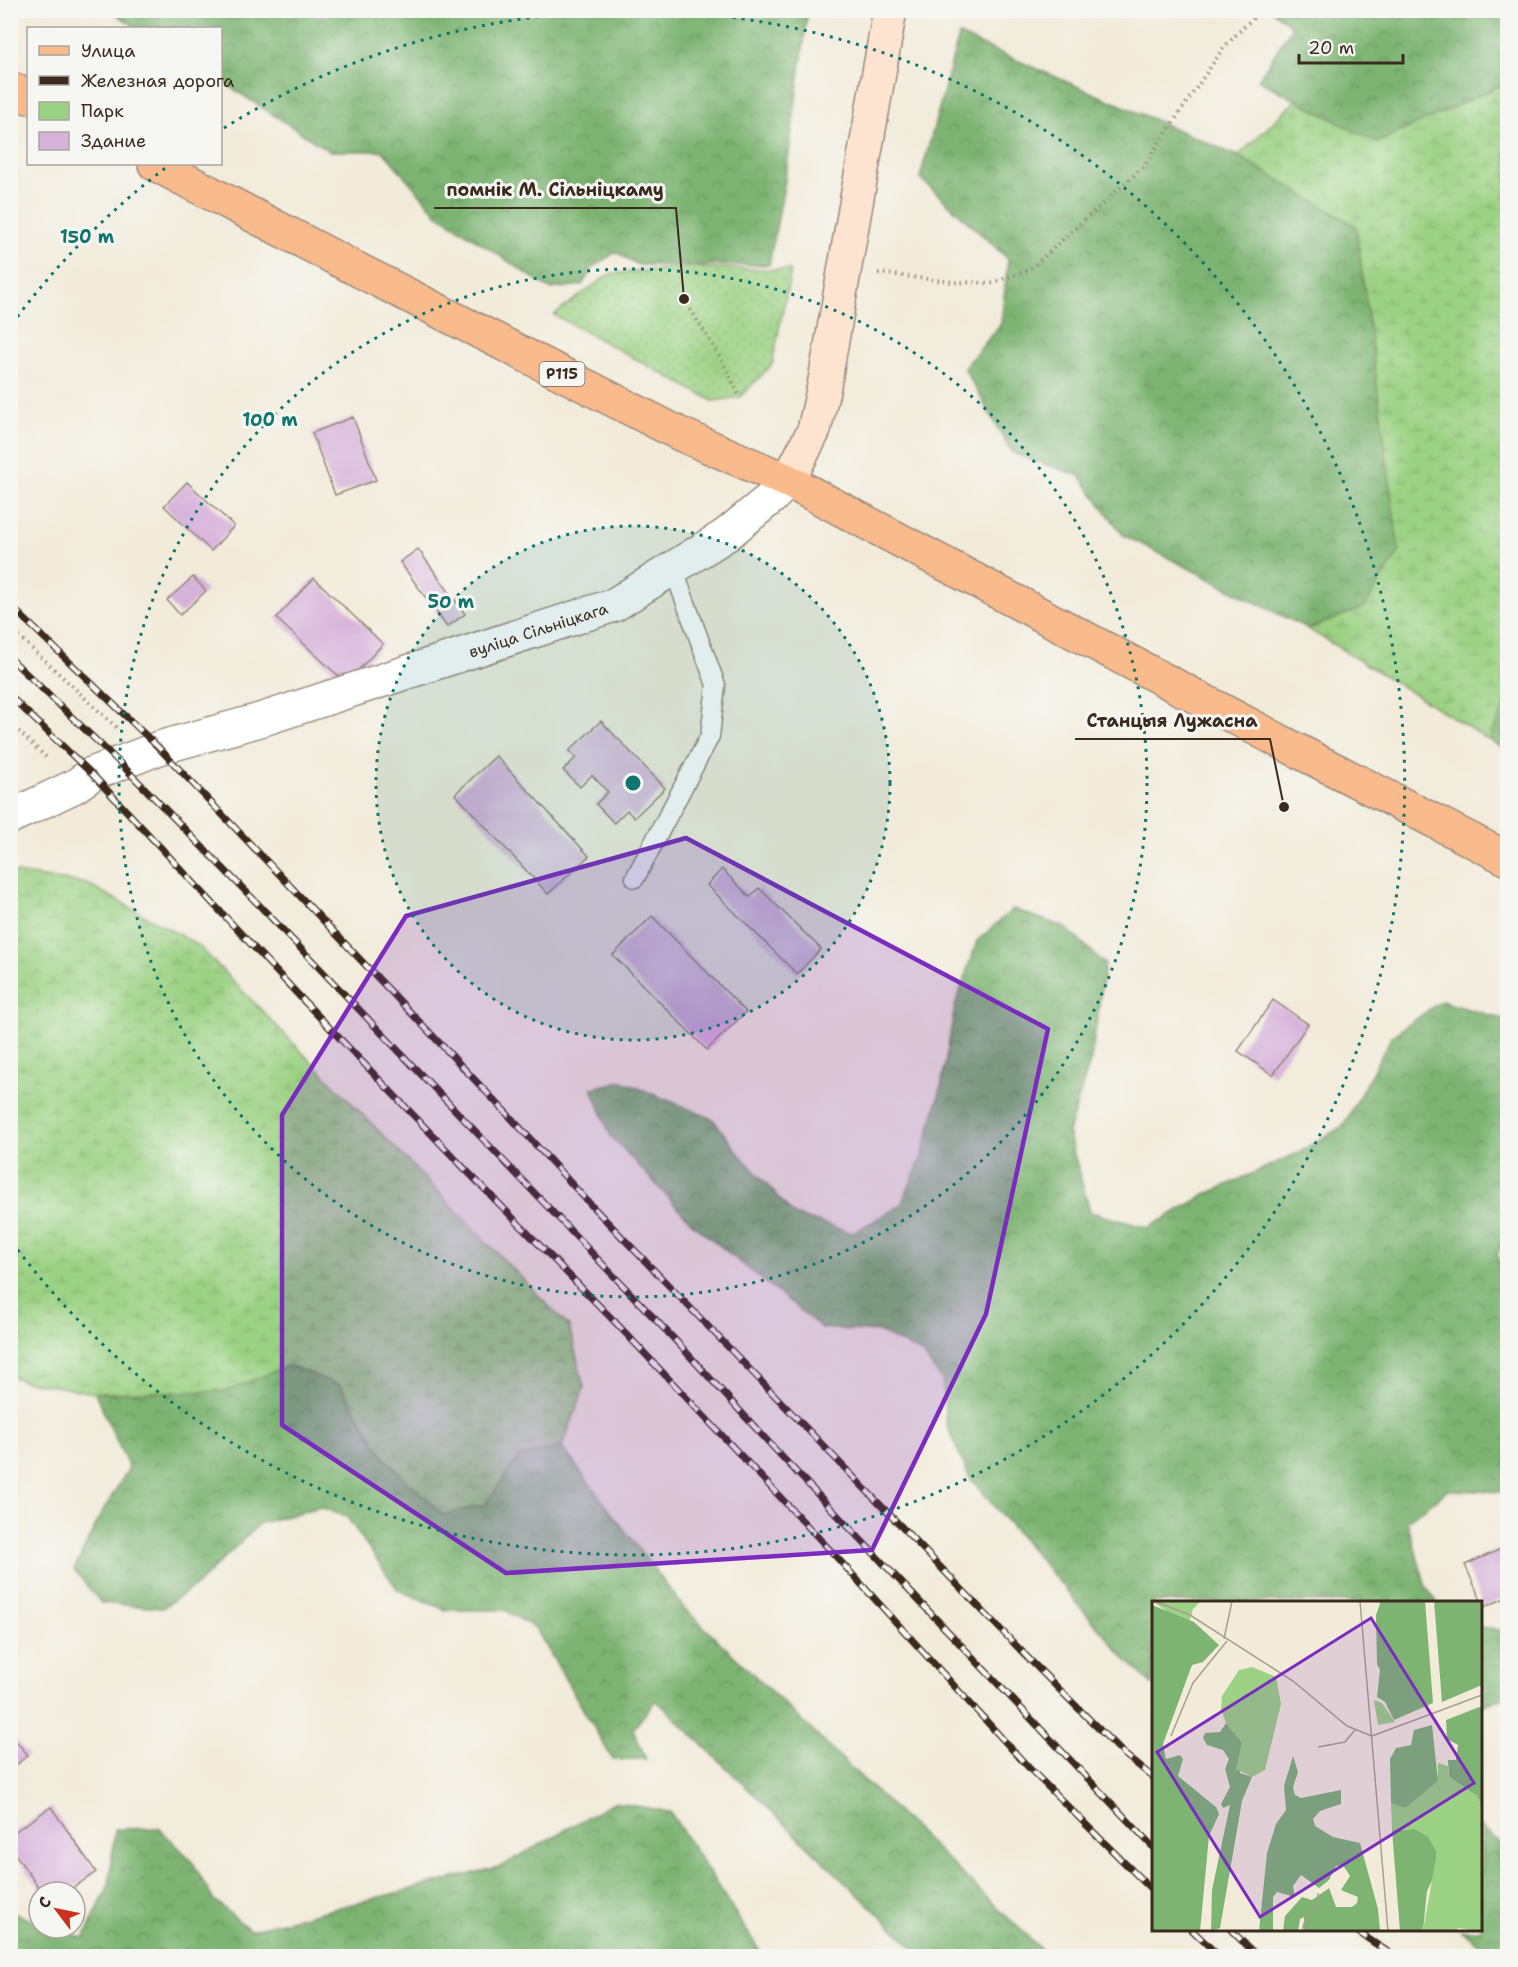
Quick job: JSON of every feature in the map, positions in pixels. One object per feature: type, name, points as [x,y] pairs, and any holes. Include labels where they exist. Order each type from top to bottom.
[{"type":"main road","points":[[788,482],[814,430],[890,10]]},
{"type":"main road","points":[[10,88],[27,96]]},
{"type":"main road","name":"Р115","points":[[156,165],[680,434],[788,482],[1295,750],[1508,859]]},
{"type":"street","name":"вуліца Сільніцкага","points":[[10,817],[75,786],[92,774],[159,748],[260,720],[614,605],[726,535],[788,482]]},
{"type":"lane","points":[[635,878],[710,736],[716,685],[673,568]]},
{"type":"path","points":[[845,268],[953,282],[992,283],[1029,270],[1143,168],[1224,47],[1261,10]]},
{"type":"path","points":[[684,299],[722,360],[740,397]]},
{"type":"path","points":[[10,628],[118,729]]},
{"type":"path","points":[[10,723],[75,786]]},
{"type":"highlighted area","points":[[686,838],[1048,1029],[986,1314],[872,1550],[506,1573],[282,1425],[282,1115],[406,916]]},
{"type":"green space","points":[[110,11],[808,11],[785,181],[769,265],[638,265],[616,252],[594,266],[582,285],[550,289],[437,214],[383,151],[329,151],[222,82],[222,27],[136,27]]},
{"type":"green space","points":[[1273,11],[1507,11],[1507,82],[1376,143],[1258,80],[1292,27]]},
{"type":"green space","points":[[959,35],[1238,156],[1356,226],[1400,552],[1364,608],[1308,629],[1123,535],[1080,476],[1012,453],[964,368],[1001,324],[1008,259],[920,178]]},
{"type":"green space","points":[[1507,82],[1508,699],[1489,740],[1308,629],[1364,608],[1399,552],[1356,226],[1238,156],[1296,100],[1377,143]]},
{"type":"green space","points":[[687,267],[791,270],[772,365],[740,397],[713,401],[554,315],[609,274]]},
{"type":"green space","points":[[1507,699],[1507,751],[1489,740]]},
{"type":"green space","points":[[11,872],[88,884],[198,945],[569,1327],[584,1388],[562,1447],[518,1457],[486,1504],[443,1515],[385,1458],[340,1385],[289,1365],[227,1391],[95,1393],[23,1381],[11,1376]]},
{"type":"green space","points":[[1013,909],[1066,928],[1105,964],[1091,1059],[1068,1132],[1090,1212],[1148,1228],[1207,1194],[1296,1154],[1343,1126],[1392,1036],[1441,1001],[1507,1020],[1508,1232],[1497,1255],[1508,1274],[1507,1492],[1449,1490],[1407,1521],[1426,1587],[1436,1601],[1152,1601],[1152,1684],[1126,1660],[970,1478],[946,1424],[942,1380],[922,1353],[879,1332],[822,1328],[693,1224],[610,1135],[592,1088],[622,1081],[713,1119],[741,1156],[794,1215],[853,1233],[901,1205],[922,1157],[941,1088],[955,1006],[977,941]]},
{"type":"green space","points":[[289,1365],[340,1385],[385,1458],[486,1504],[518,1457],[562,1447],[683,1607],[1048,1956],[922,1956],[656,1700],[633,1729],[646,1759],[613,1760],[536,1629],[505,1610],[446,1610],[398,1590],[347,1517],[320,1507],[260,1523],[197,1585],[162,1608],[101,1603],[74,1570],[101,1514],[129,1468],[95,1393],[227,1391]]},
{"type":"green space","points":[[1482,1627],[1508,1632],[1507,1697],[1482,1706]]},
{"type":"green space","points":[[614,1802],[670,1812],[763,1956],[11,1956],[11,1911],[27,1918],[27,1940],[87,1940],[87,1932],[109,1884],[115,1829],[159,1828],[192,1861],[213,1899],[250,1930],[502,1866]]},
{"type":"green space","points":[[1482,1828],[1507,1848],[1507,1956],[1498,1956],[1462,1931],[1482,1931]]},
{"type":"building","points":[[353,417],[376,480],[335,495],[312,433]]},
{"type":"building","points":[[187,482],[234,526],[211,551],[164,506]]},
{"type":"building","points":[[418,549],[465,614],[447,627],[400,562]]},
{"type":"building","points":[[193,577],[206,591],[180,615],[167,600]]},
{"type":"building","points":[[314,578],[383,644],[346,683],[276,618]]},
{"type":"building","points":[[601,721],[665,788],[634,818],[627,810],[614,823],[596,804],[608,792],[592,775],[580,787],[563,770],[576,758],[569,751]]},
{"type":"building","points":[[496,756],[589,856],[548,894],[455,794]]},
{"type":"building","points":[[722,869],[750,897],[759,888],[821,949],[797,974],[707,885]]},
{"type":"building","points":[[652,916],[746,1012],[707,1050],[613,955]]},
{"type":"building","points":[[1273,1000],[1308,1024],[1273,1075],[1238,1051]]},
{"type":"building","points":[[1501,1549],[1508,1563],[1508,1597],[1484,1607],[1465,1565]]},
{"type":"building","points":[[10,1734],[28,1755],[10,1770]]},
{"type":"building","points":[[51,1807],[96,1872],[84,1880],[33,1880],[10,1847],[10,1835]]},
{"type":"railway","points":[[10,605],[159,748],[591,1205],[1032,1662],[1124,1754],[1152,1776]]},
{"type":"railway","points":[[10,658],[121,764],[260,906],[676,1341],[784,1459],[1152,1846]]},
{"type":"railway","points":[[10,696],[92,774],[303,1000],[616,1323],[830,1550],[1030,1769],[1152,1890]]},
{"type":"railway","points":[[1193,1931],[1219,1956]]},
{"type":"railway","points":[[1232,1931],[1257,1956]]},
{"type":"railway","points":[[1356,1931],[1394,1956]]},
{"type":"place","name":"помнік М. Сільніцкаму","points":[[684,299]]},
{"type":"place","name":"Станцыя Лужасна","points":[[1284,807]]}]
